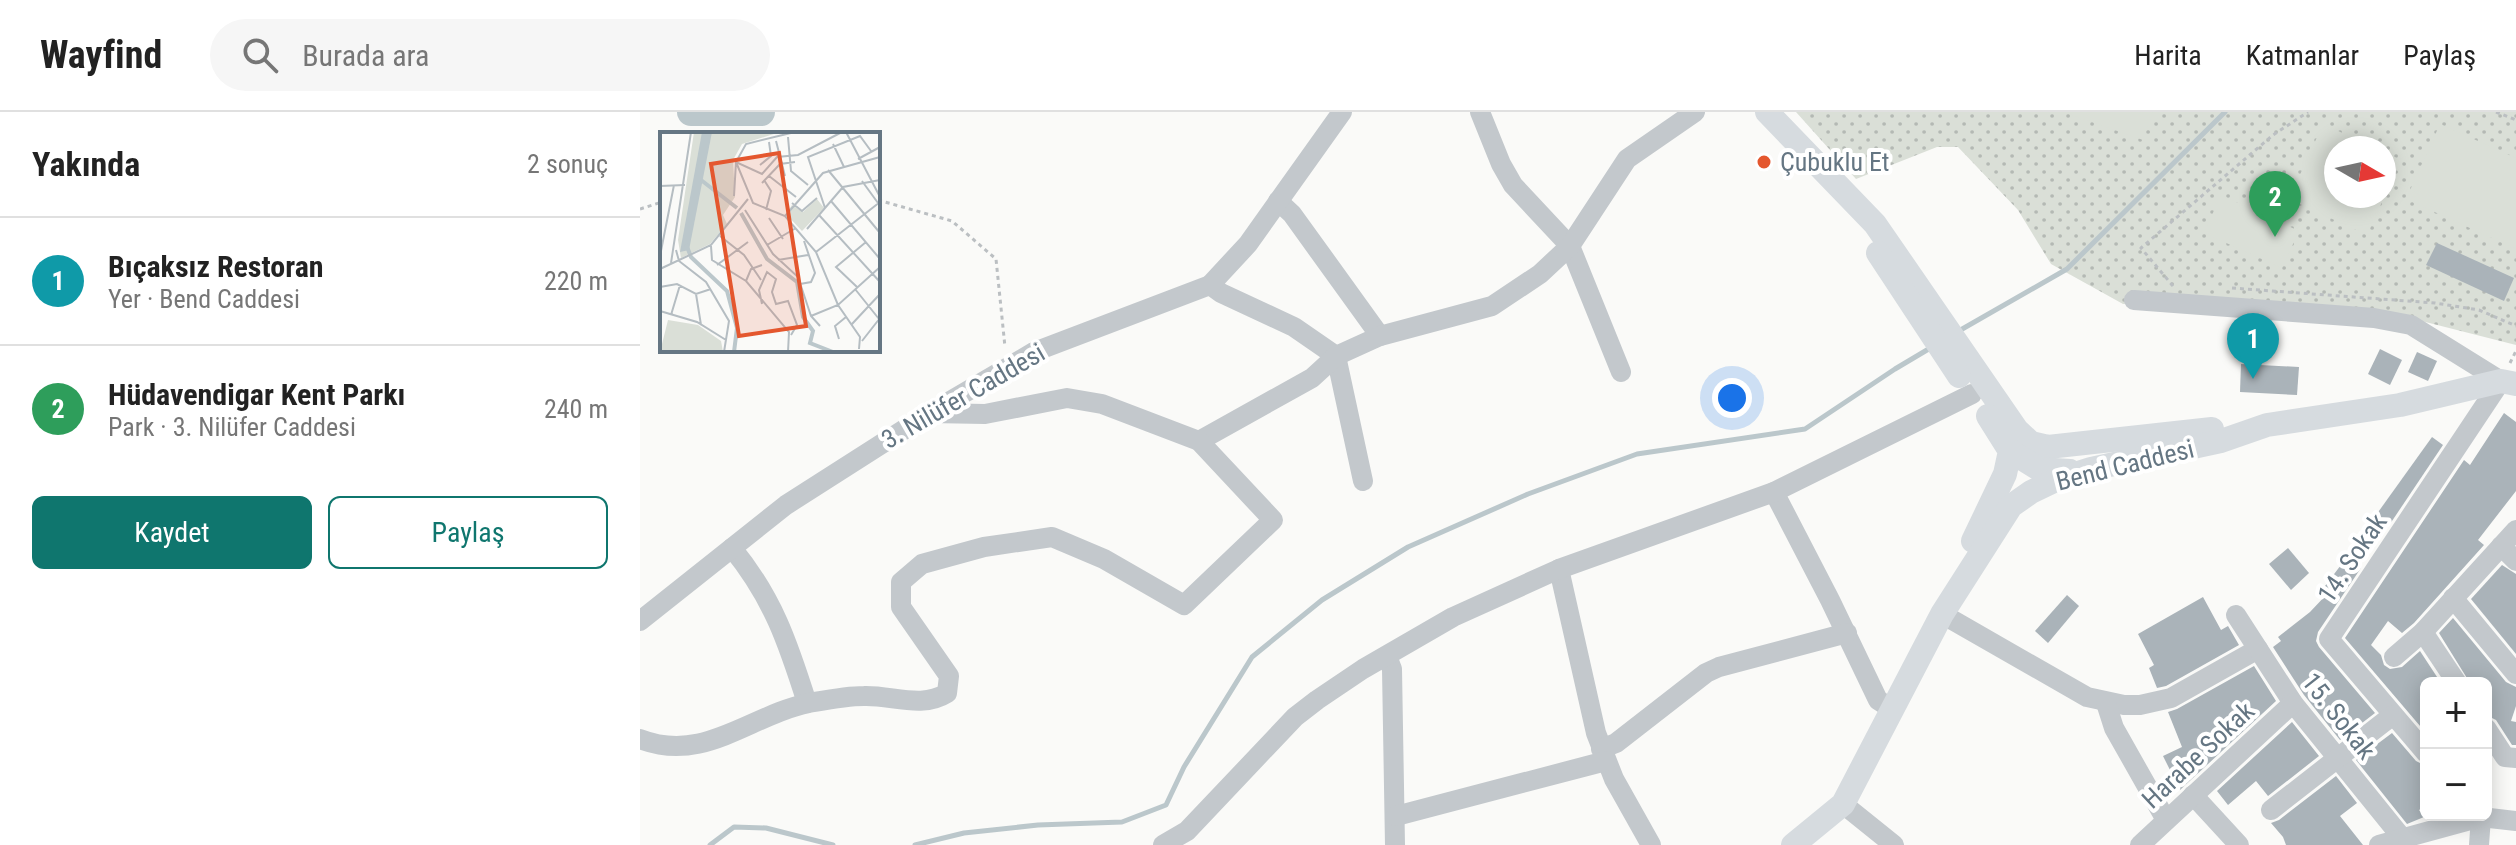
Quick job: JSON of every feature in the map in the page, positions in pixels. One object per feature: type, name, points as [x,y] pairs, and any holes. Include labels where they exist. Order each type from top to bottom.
[{"type":"main road","points":[[1767,112],[1835,183],[1961,365],[2016,455],[2011,506]]},
{"type":"main road","points":[[1961,365],[1972,394],[2016,455],[2039,469],[2091,469]]},
{"type":"main road","name":"Bend Caddesi","points":[[1793,845],[1843,804],[1942,614],[2011,506],[2031,492],[2091,469],[2221,441],[2267,425],[2511,388]]},
{"type":"main road","points":[[1942,614],[1956,575],[2016,455],[2031,443],[2048,447],[2267,425]]},
{"type":"street","name":"3. Nilüfer Caddesi","points":[[640,621],[786,505],[1009,366],[1034,352],[1210,285],[1248,244],[1342,112]]},
{"type":"street","points":[[1480,112],[1513,185],[1570,246],[1621,372]]},
{"type":"street","points":[[1199,441],[1312,378],[1336,356],[1380,336],[1492,306],[1540,274],[1570,246],[1627,159],[1695,112]]},
{"type":"street","points":[[1278,201],[1292,214],[1380,336]]},
{"type":"street","points":[[1210,285],[1294,327],[1336,356],[1363,481]]},
{"type":"street","points":[[2134,300],[2374,318],[2411,325],[2511,388]]},
{"type":"street","name":"14. Sokak","points":[[2423,749],[2329,639],[2511,388]]},
{"type":"street","points":[[1163,845],[1197,821],[1295,717],[1339,684],[1453,617],[1559,569],[1774,492],[1972,394]]},
{"type":"street","points":[[640,739],[660,747],[726,737],[774,714],[807,703],[864,696],[936,700],[947,693],[949,676],[901,607],[901,582],[922,564],[972,550],[1052,537],[1104,559],[1184,605],[1273,520],[1199,441],[1102,404],[1067,398],[985,414],[930,413]]},
{"type":"street","points":[[1774,492],[1878,700],[1892,709]]},
{"type":"street","points":[[2394,657],[2423,632],[2516,530]]},
{"type":"street","points":[[2501,546],[2516,561]]},
{"type":"street","points":[[732,548],[775,611],[807,703]]},
{"type":"street","points":[[1559,569],[1590,711],[1604,755],[1626,803],[1651,845]]},
{"type":"street","points":[[2453,598],[2516,674]]},
{"type":"street","points":[[1942,614],[2072,689],[2106,703],[2140,705],[2171,698],[2258,649]]},
{"type":"street","name":"15. Sokak","points":[[2236,615],[2293,703],[2403,842]]},
{"type":"street","points":[[2423,632],[2453,677]]},
{"type":"street","points":[[1396,816],[1604,755],[1706,673],[1847,633]]},
{"type":"street","points":[[1387,656],[1392,669],[1395,845]]},
{"type":"street","points":[[2106,703],[2114,728],[2166,820]]},
{"type":"street","name":"Harabe Sokak","points":[[2140,845],[2293,703]]},
{"type":"street","points":[[2271,810],[2393,715]]},
{"type":"street","points":[[2492,737],[2505,757],[2516,758]]},
{"type":"street","points":[[2193,795],[2239,845]]},
{"type":"street","points":[[1843,804],[1894,845]]},
{"type":"street","points":[[2492,818],[2516,821]]},
{"type":"street","points":[[2379,845],[2403,842],[2465,821]]},
{"type":"street","points":[[2479,845],[2480,821]]},
{"type":"path","points":[[2173,286],[2141,248],[2273,135],[2308,112]]},
{"type":"path","points":[[2496,112],[2516,120]]},
{"type":"path","points":[[880,201],[952,221],[996,259],[1000,317],[1009,366]]},
{"type":"path","points":[[640,209],[660,203]]},
{"type":"path","points":[[2229,288],[2435,303],[2479,310],[2516,326]]},
{"type":"shaded area","points":[[1796,112],[2516,112],[2516,345],[2390,313],[2123,304],[2051,264],[2018,210],[1958,147],[1937,147],[1856,179]]},
{"type":"shaded area","points":[[2064,112],[2153,112],[2143,140]]},
{"type":"shaded area","points":[[2323,124],[2349,136],[2324,136],[2324,208],[2379,208],[2367,235],[2289,199]]},
{"type":"shaded area","points":[[2440,124],[2516,158],[2516,249],[2406,199]]},
{"type":"shaded area","points":[[2221,195],[2299,231],[2282,268],[2204,233]]},
{"type":"building","points":[[2437,243],[2514,278],[2504,301],[2426,265]]},
{"type":"building","points":[[2380,349],[2402,360],[2390,385],[2368,374]]},
{"type":"building","points":[[2417,352],[2437,361],[2428,381],[2408,372]]},
{"type":"building","points":[[2241,364],[2299,367],[2297,395],[2240,392]]},
{"type":"building","points":[[2504,413],[2516,422],[2516,491],[2478,540],[2484,545],[2414,623],[2402,633],[2388,621],[2371,645],[2390,669],[2402,667],[2420,651],[2437,677],[2420,677],[2420,726],[2345,638],[2464,460],[2470,465]]},
{"type":"building","points":[[2432,437],[2443,445],[2373,544],[2361,536]]},
{"type":"building","points":[[2288,548],[2309,573],[2291,590],[2269,564]]},
{"type":"building","points":[[2347,557],[2361,568],[2318,632],[2316,641],[2375,713],[2340,740],[2304,695],[2273,647],[2281,641],[2278,637],[2327,594],[2322,590]]},
{"type":"building","points":[[2502,565],[2516,574],[2516,654],[2471,599]]},
{"type":"building","points":[[2067,595],[2079,606],[2048,643],[2035,631]]},
{"type":"building","points":[[2203,597],[2221,630],[2228,626],[2239,645],[2166,686],[2157,688],[2149,668],[2154,665],[2138,634]]},
{"type":"building","points":[[2453,618],[2506,682],[2516,687],[2516,706],[2511,721],[2516,722],[2516,745],[2512,745],[2492,718],[2492,677],[2466,677],[2439,633]]},
{"type":"building","points":[[2254,666],[2276,701],[2180,790],[2163,756],[2182,747],[2168,712]]},
{"type":"building","points":[[2292,722],[2319,756],[2268,796],[2256,781],[2228,805],[2217,791]]},
{"type":"building","points":[[2392,733],[2420,763],[2420,819],[2407,824],[2356,760]]},
{"type":"building","points":[[2336,776],[2357,803],[2340,816],[2363,845],[2286,845],[2271,823]]},
{"type":"waterway","points":[[691,112],[761,112]]},
{"type":"waterway","points":[[1957,332],[2067,269],[2225,112]]},
{"type":"waterway","points":[[915,845],[964,833],[1038,825],[1122,822],[1166,805],[1184,767],[1252,657],[1322,600],[1408,547],[1528,494],[1637,454],[1805,429],[1932,347]]},
{"type":"waterway","points":[[710,845],[734,827],[766,828],[833,845]]},
{"type":"place","name":"Çubuklu Et","points":[[1764,162]]},
{"type":"place","name":"Hüdavendigar Kent Parkı","points":[[2275,237]]},
{"type":"place","name":"Bıçaksız Restoran","points":[[2253,379]]}]
